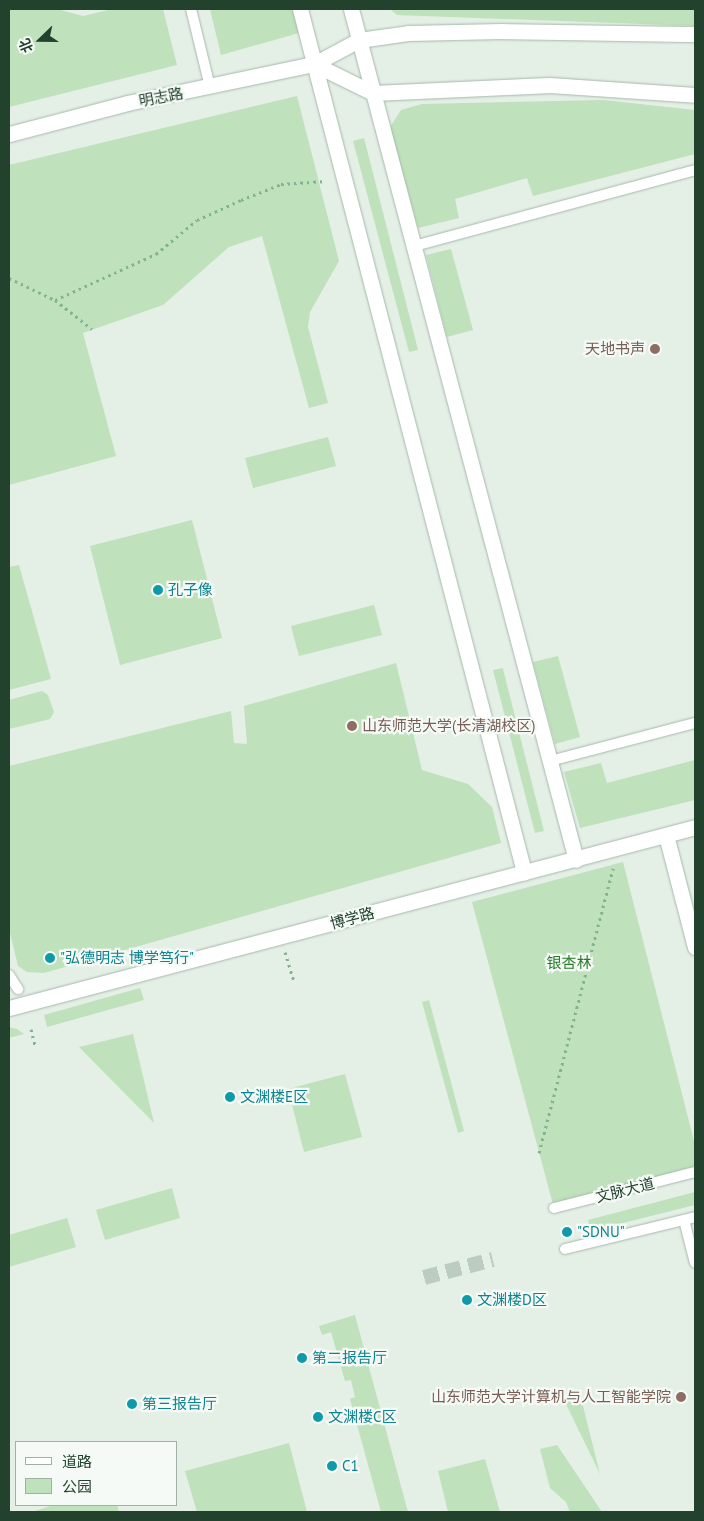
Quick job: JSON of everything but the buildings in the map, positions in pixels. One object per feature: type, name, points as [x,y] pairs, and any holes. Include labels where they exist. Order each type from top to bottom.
[{"type":"street","points":[[300,9],[524,872]]},
{"type":"street","points":[[351,9],[576,860]]},
{"type":"street","name":"明志路","points":[[9,134],[127,103],[314,64],[359,40],[408,33],[695,34]]},
{"type":"street","points":[[314,64],[373,94],[550,85],[695,95]]},
{"type":"street","name":"博学路","points":[[9,1008],[524,872],[576,860],[695,827]]},
{"type":"street","points":[[666,835],[695,947]]},
{"type":"lane","points":[[191,9],[210,87]]},
{"type":"lane","points":[[414,246],[695,170]]},
{"type":"lane","points":[[550,761],[695,723]]},
{"type":"lane","points":[[9,975],[18,989]]},
{"type":"lane","name":"文脉大道","points":[[554,1208],[695,1172]]},
{"type":"lane","points":[[565,1250],[695,1217]]},
{"type":"lane","points":[[684,1220],[695,1263]]},
{"type":"path","points":[[55,300],[156,254],[197,220],[241,200],[281,184],[344,179]]},
{"type":"path","points":[[9,278],[55,300],[92,330]]},
{"type":"path","points":[[540,1153],[618,848]]},
{"type":"path","points":[[282,937],[294,982]]},
{"type":"path","points":[[31,1029],[35,1045]]},
{"type":"green space","points":[[9,9],[57,9],[83,16],[112,9],[163,9],[177,65],[9,107]]},
{"type":"green space","points":[[210,9],[300,9],[306,31],[221,55]]},
{"type":"green space","points":[[390,9],[695,9],[695,26],[397,15]]},
{"type":"green space","points":[[297,96],[339,261],[310,312],[308,327],[328,403],[309,408],[262,236],[229,247],[163,305],[83,333],[116,456],[9,485],[9,165]]},
{"type":"green space","points":[[603,100],[695,110],[695,154],[533,196],[527,178],[455,199],[459,218],[418,228],[390,127],[401,110],[422,104]]},
{"type":"green space","points":[[364,138],[418,350],[409,352],[353,141]]},
{"type":"green space","points":[[451,249],[473,330],[447,337],[426,255]]},
{"type":"green space","points":[[328,437],[336,466],[253,488],[245,458]]},
{"type":"green space","points":[[192,520],[222,638],[120,665],[90,546]]},
{"type":"green space","points":[[19,565],[51,679],[9,690],[9,567]]},
{"type":"green space","points":[[374,605],[382,635],[299,656],[291,626]]},
{"type":"green space","points":[[558,656],[580,737],[555,744],[533,662]]},
{"type":"green space","points":[[396,663],[422,770],[468,784],[492,807],[501,843],[44,973],[27,972],[18,966],[9,929],[9,766],[231,711],[234,743],[247,744],[244,706]]},
{"type":"green space","points":[[503,668],[544,831],[535,833],[493,670]]},
{"type":"green space","points":[[42,691],[48,695],[54,712],[50,719],[9,729],[9,700]]},
{"type":"green space","points":[[695,760],[695,800],[580,828],[564,772],[601,763],[607,783]]},
{"type":"green space","name":"银杏林","points":[[623,862],[695,1145],[695,1166],[554,1208],[472,902]]},
{"type":"green space","points":[[140,988],[144,1000],[47,1027],[44,1015]]},
{"type":"green space","points":[[429,1000],[464,1131],[458,1133],[422,1002]]},
{"type":"green space","points":[[9,1027],[17,1029],[24,1034],[9,1038]]},
{"type":"green space","points":[[133,1034],[154,1123],[79,1047]]},
{"type":"green space","points":[[345,1074],[362,1137],[304,1152],[288,1089]]},
{"type":"green space","points":[[172,1188],[180,1218],[105,1240],[96,1210]]},
{"type":"green space","points":[[695,1192],[695,1205],[591,1231],[588,1220]]},
{"type":"green space","points":[[67,1218],[76,1247],[9,1267],[9,1235]]},
{"type":"green space","points":[[355,1315],[408,1512],[381,1512],[350,1399],[355,1397],[351,1380],[345,1381],[331,1332],[322,1335],[319,1326]]},
{"type":"green space","points":[[580,1394],[600,1474],[563,1398]]},
{"type":"green space","points":[[289,1443],[307,1512],[197,1512],[185,1471]]},
{"type":"green space","points":[[557,1445],[602,1512],[570,1512],[566,1502],[550,1488],[540,1449]]},
{"type":"green space","points":[[485,1459],[500,1512],[448,1512],[438,1471]]},
{"type":"green space","points":[[50,1506],[117,1506],[119,1512],[32,1512]]},
{"type":"tunnel","points":[[424,1277],[493,1259]]},
{"type":"place","name":"天地书声","points":[[655,349]]},
{"type":"place","name":"孔子像","points":[[158,590]]},
{"type":"place","name":"山东师范大学(长清湖校区)","points":[[352,726]]},
{"type":"place","name":"\"弘德明志 博学笃行\"","points":[[50,958]]},
{"type":"place","name":"文渊楼E区","points":[[230,1097]]},
{"type":"place","name":"\"SDNU\"","points":[[567,1232]]},
{"type":"place","name":"文渊楼D区","points":[[467,1300]]},
{"type":"place","name":"第二报告厅","points":[[302,1358]]},
{"type":"place","name":"山东师范大学计算机与人工智能学院","points":[[681,1397]]},
{"type":"place","name":"第三报告厅","points":[[132,1404]]},
{"type":"place","name":"文渊楼C区","points":[[318,1417]]},
{"type":"place","name":"C1","points":[[332,1466]]}]
